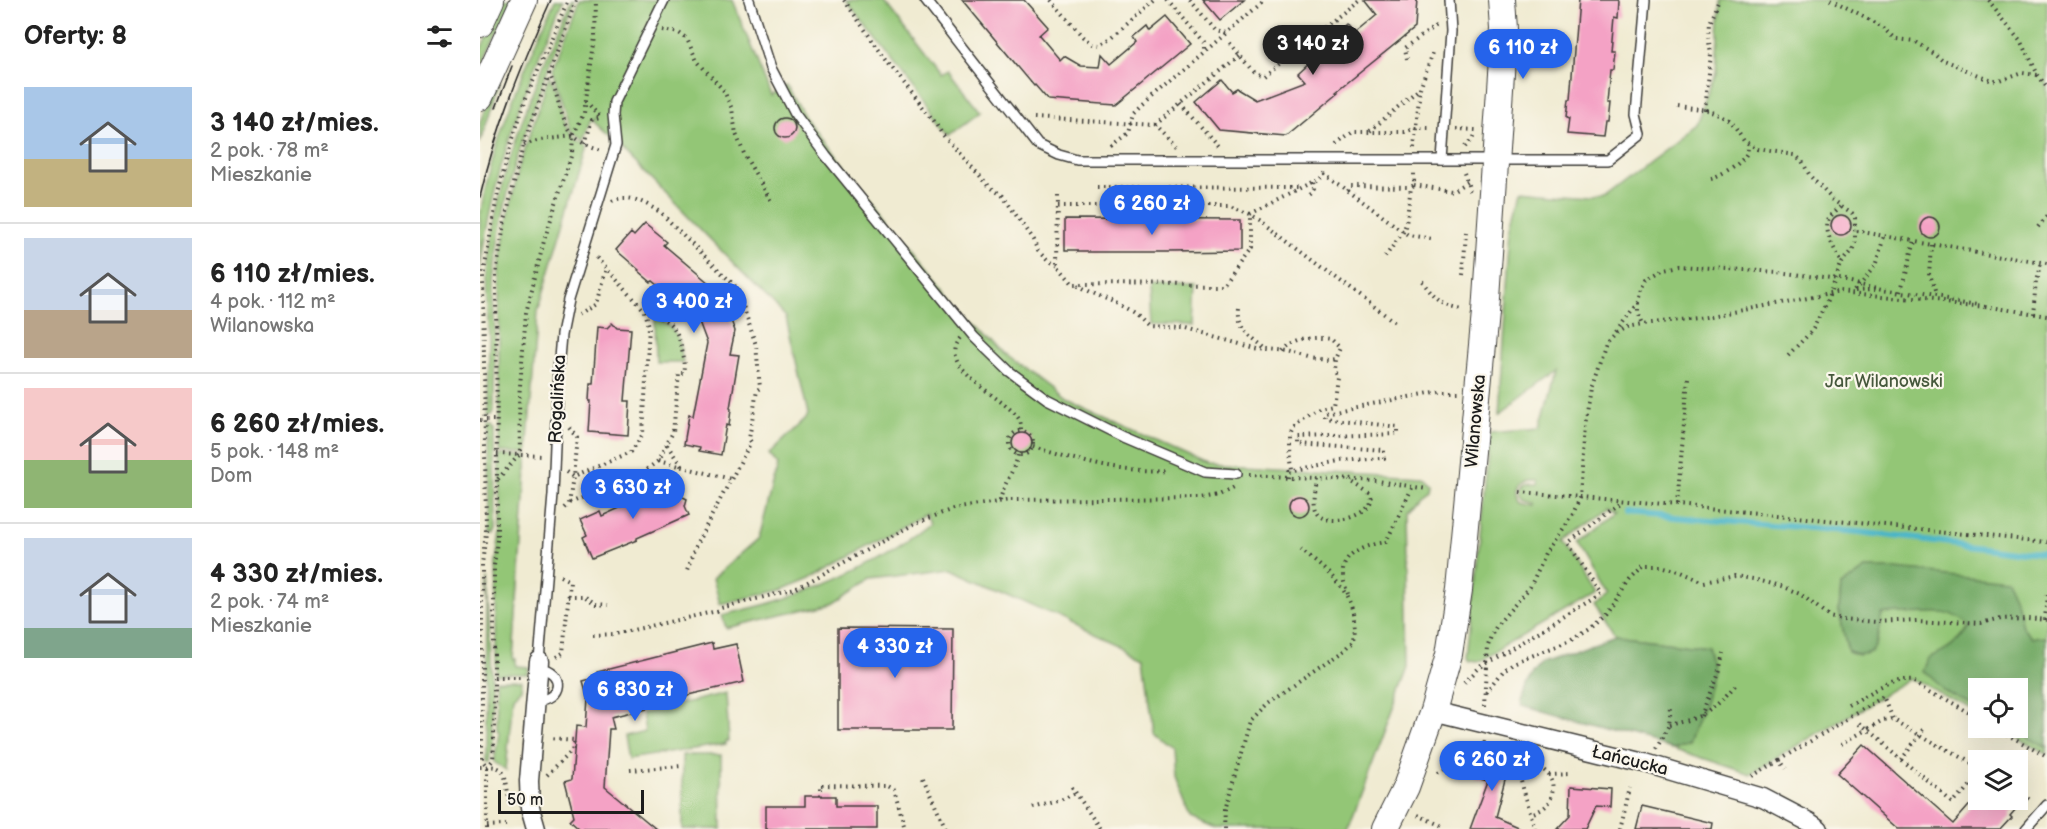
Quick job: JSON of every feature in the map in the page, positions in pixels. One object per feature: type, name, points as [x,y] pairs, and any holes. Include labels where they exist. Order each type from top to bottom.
[{"type":"street","points":[[480,24],[491,0]]},
{"type":"street","points":[[480,97],[524,0]]},
{"type":"street","name":"Wilanowska","points":[[1385,829],[1406,787],[1433,711],[1449,654],[1459,590],[1485,313],[1504,29],[1502,0]]},
{"type":"street","name":"Rogalińska","points":[[536,829],[529,795],[536,700],[542,667]]},
{"type":"street","name":"Łańcucka","points":[[1433,711],[1646,763],[1764,798],[1819,829]]},
{"type":"lane","points":[[614,155],[616,145],[614,102],[664,0]]},
{"type":"lane","points":[[749,0],[771,68],[795,114],[826,156],[968,330],[1009,371],[1047,399],[1123,437],[1205,472],[1236,474]]},
{"type":"lane","points":[[925,0],[1038,145],[1077,160],[1097,161],[1608,160],[1641,134],[1636,114],[1646,0]]},
{"type":"lane","points":[[1442,160],[1451,31],[1449,0]]},
{"type":"lane","name":"Rogalińska","points":[[542,667],[561,335],[568,300],[610,160],[614,155]]},
{"type":"lane","points":[[2026,829],[2047,805]]},
{"type":"path","points":[[506,825],[487,827],[487,767],[482,760],[482,549],[486,533],[482,420],[485,342],[483,277],[497,197],[509,151],[526,98],[568,0]]},
{"type":"path","points":[[487,767],[493,760],[494,744],[494,566],[497,540],[496,274],[504,225],[523,146],[576,0]]},
{"type":"path","points":[[497,480],[520,454],[519,398],[526,313],[544,241],[572,153],[573,136],[584,113],[595,37],[597,0]]},
{"type":"path","points":[[844,0],[942,134],[990,187],[1003,196],[1038,251],[1047,260],[1057,265],[1073,284],[1223,285],[1250,249],[1250,213]]},
{"type":"path","points":[[1051,0],[1083,37],[1092,44],[1100,45],[1155,0]]},
{"type":"path","points":[[1168,0],[1204,43],[1204,51]]},
{"type":"path","points":[[1190,0],[1215,30],[1226,33]]},
{"type":"path","points":[[1110,147],[1128,133],[1133,114],[1142,105],[1264,0]]},
{"type":"path","points":[[1230,43],[1254,73],[1263,76],[1359,0]]},
{"type":"path","points":[[1705,110],[1711,54],[1708,36],[1709,22],[1719,0]]},
{"type":"path","points":[[1830,0],[1883,27],[1896,39],[1914,41],[1935,53],[1943,61],[1992,81],[1999,81],[2022,73],[2037,75]]},
{"type":"path","points":[[1988,0],[2020,39],[2037,75],[2047,89]]},
{"type":"path","points":[[1437,16],[1438,33]]},
{"type":"path","points":[[1407,59],[1405,48],[1438,24]]},
{"type":"path","points":[[650,26],[679,33],[687,39],[697,61],[724,92],[732,109],[734,126],[745,156],[771,201]]},
{"type":"path","points":[[1414,141],[1420,88],[1438,43]]},
{"type":"path","points":[[1039,126],[1033,118],[1155,125],[1240,55]]},
{"type":"path","points":[[548,72],[566,124],[573,136],[585,144],[614,155]]},
{"type":"path","points":[[1370,132],[1420,88]]},
{"type":"path","points":[[586,101],[601,118]]},
{"type":"path","points":[[1181,104],[1219,146],[1208,146]]},
{"type":"path","points":[[1677,106],[1705,110],[1722,116],[1731,122],[1748,144],[1758,149],[1795,155],[1802,161],[1810,176],[1833,200],[1852,213],[1855,218],[1856,231],[1852,251],[1842,263],[1831,293],[1812,331],[1785,358]]},
{"type":"path","points":[[585,144],[592,120],[613,115]]},
{"type":"path","points":[[1469,201],[1470,190],[1463,170],[1465,147],[1475,136],[1477,120]]},
{"type":"path","points":[[1155,125],[1174,146],[1185,146]]},
{"type":"path","points":[[1334,147],[1353,132],[1405,132],[1416,128],[1476,130]]},
{"type":"path","points":[[523,146],[540,140],[573,136]]},
{"type":"path","points":[[1711,179],[1717,178],[1738,164],[1747,153],[1748,144]]},
{"type":"path","points":[[1250,213],[1318,179],[1324,173],[1403,232],[1433,239]]},
{"type":"path","points":[[1309,195],[1313,189],[1312,182]]},
{"type":"path","points":[[1347,190],[1351,186],[1411,187],[1414,185],[1452,191],[1467,182]]},
{"type":"path","points":[[1097,187],[1301,188]]},
{"type":"path","points":[[1385,256],[1403,232],[1411,187]]},
{"type":"path","points":[[1057,265],[1058,196]]},
{"type":"path","points":[[609,203],[618,198],[628,197],[660,212],[737,288],[756,345],[760,388],[757,390],[749,440],[751,442],[696,545],[686,574]]},
{"type":"path","points":[[1058,206],[1230,206],[1250,213],[1396,323]]},
{"type":"path","points":[[1841,206],[1830,217],[1827,226],[1842,263]]},
{"type":"path","points":[[2038,227],[2047,216]]},
{"type":"path","points":[[1463,284],[1467,225]]},
{"type":"path","points":[[1856,231],[2047,264]]},
{"type":"path","points":[[1855,290],[1876,265],[1885,236]]},
{"type":"path","points":[[1901,291],[1913,241]]},
{"type":"path","points":[[1931,244],[1929,276],[1935,296]]},
{"type":"path","points":[[561,512],[569,504],[644,472],[658,461],[673,432],[679,374],[684,374],[686,365],[678,332],[670,323],[645,311],[594,254]]},
{"type":"path","points":[[2033,315],[2036,281],[2041,263]]},
{"type":"path","points":[[1643,324],[1638,312],[1641,289],[1650,277],[1664,268],[1679,266],[1778,272],[1971,301],[1986,306]]},
{"type":"path","points":[[576,316],[596,304],[606,267]]},
{"type":"path","points":[[1422,282],[1436,299],[1447,306],[1463,308],[1464,320]]},
{"type":"path","points":[[1077,284],[1090,293],[1110,300],[1136,314],[1148,326],[1182,328],[1310,358],[1328,360],[1335,358]]},
{"type":"path","points":[[1615,334],[1628,327],[1643,324],[1706,317],[1831,293],[1883,289]]},
{"type":"path","points":[[1840,292],[1986,306],[2047,316]]},
{"type":"path","points":[[1486,724],[1488,646],[1497,625],[1530,587],[1546,553],[1570,518],[1580,498],[1585,425],[1591,388],[1606,343],[1638,302]]},
{"type":"path","points":[[1239,308],[1238,320],[1243,329],[1268,350]]},
{"type":"path","points":[[573,477],[631,452],[643,434],[650,326],[645,311]]},
{"type":"path","points":[[968,330],[956,343],[956,360],[964,371],[1019,419],[1021,431]]},
{"type":"path","points":[[1283,352],[1289,345],[1315,337],[1331,339],[1340,348],[1335,358],[1334,370],[1337,377],[1333,405],[1320,408],[1293,428],[1290,435],[1292,470]]},
{"type":"path","points":[[1677,505],[1688,378]]},
{"type":"path","points":[[1288,477],[1289,471],[1292,470],[1340,461],[1384,458],[1384,450],[1298,444],[1298,437],[1398,434],[1398,427],[1325,418],[1325,413],[1440,391],[1462,391]]},
{"type":"path","points":[[482,420],[496,420]]},
{"type":"path","points":[[569,427],[577,437],[569,504]]},
{"type":"path","points":[[1021,431],[1031,436],[1033,447],[1026,455],[1018,455],[1011,451],[1009,440],[1011,435],[1021,431]]},
{"type":"path","points":[[667,445],[682,467]]},
{"type":"path","points":[[1033,447],[1087,463],[1146,472]]},
{"type":"path","points":[[497,454],[544,456],[573,477]]},
{"type":"path","points":[[1000,501],[1003,488],[1012,473],[1018,455]]},
{"type":"path","points":[[658,461],[731,479]]},
{"type":"path","points":[[593,635],[615,634],[717,611],[721,608],[795,589],[916,523],[953,509],[1000,501],[1080,498],[1146,500],[1202,498],[1219,495],[1235,487],[1236,474],[1378,481],[1427,489]]},
{"type":"path","points":[[1316,478],[1314,507],[1321,518],[1328,520],[1349,518],[1366,510],[1371,503],[1371,494],[1349,479]]},
{"type":"path","points":[[1224,829],[1225,810],[1250,721],[1268,703],[1345,650],[1354,641],[1354,617],[1342,573],[1344,564],[1354,552],[1373,543],[1386,542],[1412,488]]},
{"type":"path","points":[[1520,492],[1677,505],[2047,542]]},
{"type":"path","points":[[1460,688],[1488,662],[1601,594],[1568,543],[1623,501]]},
{"type":"path","points":[[1301,550],[1348,595]]},
{"type":"path","points":[[1486,693],[1504,670],[1513,663],[1570,641],[1589,629],[1606,614],[1630,580],[1644,566],[1661,566],[1704,582],[1735,576],[1781,586],[1800,594],[1829,616],[1877,622],[1917,620],[1981,624],[2000,619],[2046,620],[2047,593]]},
{"type":"path","points":[[542,667],[563,653],[570,580],[556,575]]},
{"type":"path","points":[[568,596],[584,596],[596,604],[608,604]]},
{"type":"path","points":[[1701,716],[1723,653]]},
{"type":"path","points":[[1471,667],[1479,668]]},
{"type":"path","points":[[494,677],[515,677]]},
{"type":"path","points":[[1849,706],[1881,688],[1910,680],[1968,711]]},
{"type":"path","points":[[1670,725],[1707,714],[1738,682]]},
{"type":"path","points":[[1741,791],[1752,776],[1884,698],[1893,719],[1968,762]]},
{"type":"path","points":[[1646,763],[1650,753],[1657,748],[1670,725],[1671,708]]},
{"type":"path","points":[[1842,744],[1866,729],[1893,719]]},
{"type":"path","points":[[1860,724],[1953,803],[1968,785]]},
{"type":"path","points":[[1901,759],[1926,727]]},
{"type":"path","points":[[543,780],[573,750],[575,740],[546,738]]},
{"type":"path","points":[[2014,738],[2047,757]]},
{"type":"path","points":[[1438,773],[1483,748],[1540,765],[1549,774],[1553,785],[1550,801],[1545,807],[1530,814]]},
{"type":"path","points":[[1512,752],[1535,829]]},
{"type":"path","points":[[1779,760],[1785,769]]},
{"type":"path","points":[[480,766],[500,768],[507,795],[513,806]]},
{"type":"path","points":[[630,770],[682,766]]},
{"type":"path","points":[[1549,774],[1571,773]]},
{"type":"path","points":[[923,777],[946,829]]},
{"type":"path","points":[[821,796],[821,785],[886,786],[894,790],[904,829]]},
{"type":"path","points":[[1072,787],[1100,829]]},
{"type":"path","points":[[1620,829],[1630,788]]},
{"type":"path","points":[[1033,808],[1076,793]]},
{"type":"path","points":[[1420,816],[1442,826]]},
{"type":"green space","points":[[503,0],[512,0],[480,69],[480,51]]},
{"type":"green space","points":[[555,0],[563,0],[535,66],[511,132],[485,236],[480,271],[480,216],[492,160],[510,106]]},
{"type":"green space","points":[[571,0],[574,0],[548,67],[514,169],[499,238],[493,282],[494,411],[488,416],[489,338],[486,282],[498,203],[530,99]]},
{"type":"green space","points":[[579,0],[732,0],[771,95],[787,85],[807,121],[963,308],[1005,354],[1064,399],[1207,463],[1421,475],[1428,482],[1427,489],[1407,510],[1410,666],[1348,829],[1216,829],[1190,818],[1174,777],[1172,748],[1154,733],[1144,656],[952,569],[871,579],[833,603],[726,628],[722,615],[797,595],[837,579],[877,559],[930,523],[926,514],[810,578],[781,590],[720,604],[713,578],[759,538],[778,465],[769,454],[806,419],[808,414],[786,317],[621,146],[612,145],[612,139],[594,122],[595,118],[590,121],[583,141],[570,129],[552,70]]},
{"type":"green space","points":[[846,0],[883,0],[941,75],[948,71],[980,112],[950,135]]},
{"type":"green space","name":"Jar Wilanowski","points":[[1720,0],[2047,0],[2047,637],[2032,639],[2022,627],[2016,601],[1867,568],[1841,586],[1839,611],[1848,652],[1859,656],[1882,615],[1929,611],[1956,615],[1969,626],[1952,646],[1930,659],[1946,692],[1968,704],[1968,710],[1912,678],[1750,774],[1672,748],[1690,742],[1705,703],[1713,670],[1707,647],[1615,636],[1594,605],[1607,594],[1577,543],[1614,513],[1606,508],[1563,542],[1595,593],[1478,662],[1470,661],[1468,658],[1490,432],[1541,428],[1556,371],[1499,413],[1512,228],[1522,190],[1603,197],[1697,125],[1716,73]],"holes":[[[1528,480],[1538,480],[1538,484],[1524,486],[1520,492],[1523,499],[1537,503],[1537,505],[1521,502],[1517,495],[1517,489],[1521,484]]]},
{"type":"green space","points":[[549,76],[568,130],[587,146],[538,311],[527,453],[499,452],[499,267],[519,167]]},
{"type":"green space","points":[[500,82],[480,143],[480,122]]},
{"type":"green space","points":[[1149,288],[1197,288],[1195,325],[1151,324]]},
{"type":"green space","points":[[655,316],[676,334],[683,362],[656,362]]},
{"type":"green space","points":[[488,425],[494,429],[495,530],[493,534],[489,534]]},
{"type":"green space","points":[[499,455],[527,456],[513,659],[515,659],[515,666],[529,667],[528,674],[496,674],[496,562],[500,532]]},
{"type":"green space","points":[[1867,568],[1896,568],[2006,579],[2016,601],[2022,627],[2032,638],[2047,637],[2047,748],[2028,737],[2028,678],[1968,678],[1968,704],[1946,692],[1925,673],[1930,659],[1962,638],[1969,626],[1962,620],[1948,613],[1935,611],[1883,615],[1876,647],[1872,652],[1859,655],[1848,652],[1839,611],[1841,586]]},
{"type":"green space","points":[[487,578],[492,676],[492,743],[489,763],[486,763]]},
{"type":"green space","points":[[1615,636],[1707,647],[1713,670],[1705,703],[1690,742],[1672,748],[1523,706],[1522,701],[1532,675],[1542,663]]},
{"type":"green space","points":[[496,680],[522,680],[521,688],[513,696],[506,770],[494,762],[499,732],[497,729]]},
{"type":"green space","points":[[726,693],[729,741],[726,741],[726,744],[628,759],[624,736],[645,731],[642,713]]},
{"type":"green space","points":[[2028,737],[2047,747],[2047,754],[2017,738]]},
{"type":"green space","points":[[682,755],[721,755],[722,829],[682,829]]},
{"type":"building","points":[[962,0],[1024,0],[1048,27],[1039,35],[1060,60],[1064,56],[1081,66],[1100,67],[1102,54],[1111,64],[1137,42],[1134,37],[1147,26],[1150,31],[1167,17],[1190,44],[1116,105],[1048,100]]},
{"type":"building","points":[[1203,0],[1244,0],[1220,20]]},
{"type":"building","points":[[1365,0],[1417,0],[1415,28],[1286,136],[1219,130],[1196,102],[1222,80],[1232,92],[1237,89],[1255,100],[1305,81],[1298,73],[1311,61],[1308,57],[1346,24],[1354,34],[1377,15]]},
{"type":"building","points":[[1578,0],[1619,0],[1618,18],[1614,17],[1611,51],[1615,51],[1613,70],[1610,70],[1608,122],[1605,122],[1603,137],[1567,134],[1569,119],[1566,118],[1568,100],[1570,100]]},
{"type":"building","points":[[785,118],[792,121],[795,128],[792,135],[785,138],[778,135],[775,128],[778,121]]},
{"type":"building","points":[[1841,215],[1848,218],[1851,225],[1848,232],[1841,235],[1834,232],[1831,225],[1834,218]]},
{"type":"building","points":[[1930,217],[1937,220],[1940,227],[1937,234],[1930,237],[1923,234],[1920,227],[1923,220]]},
{"type":"building","points":[[1065,219],[1240,220],[1240,251],[1078,252],[1078,250],[1065,250]]},
{"type":"building","points":[[645,224],[667,242],[664,245],[716,289],[710,296],[727,310],[735,331],[730,354],[739,355],[729,426],[726,425],[721,455],[699,451],[700,447],[684,444],[689,415],[693,416],[707,343],[698,319],[653,281],[651,282],[616,250],[631,233],[634,236]]},
{"type":"building","points":[[612,323],[617,328],[631,329],[625,401],[630,401],[628,435],[589,432],[590,384],[593,384],[597,327],[607,328]]},
{"type":"building","points":[[1022,433],[1029,436],[1032,443],[1029,450],[1022,453],[1015,450],[1012,443],[1015,436]]},
{"type":"building","points":[[675,483],[681,496],[687,499],[685,506],[689,515],[592,558],[583,537],[587,535],[580,520],[600,511],[602,516]]},
{"type":"building","points":[[1299,496],[1306,499],[1309,506],[1306,513],[1299,516],[1292,513],[1289,506],[1292,499]]},
{"type":"building","points":[[838,628],[953,629],[952,730],[838,730]]},
{"type":"building","points":[[712,643],[713,649],[736,644],[744,682],[658,702],[659,705],[611,717],[614,729],[609,729],[605,787],[656,829],[580,829],[570,820],[574,816],[565,781],[572,779],[576,726],[586,727],[588,698],[583,681],[598,677],[597,672]]},
{"type":"building","points":[[1864,745],[1953,824],[1968,807],[1968,810],[2013,810],[2010,814],[2012,816],[2000,829],[1899,829],[1837,774]]},
{"type":"building","points":[[1492,752],[1511,757],[1495,817],[1522,829],[1470,829],[1488,780],[1475,777],[1479,760]]},
{"type":"building","points":[[1571,786],[1611,789],[1610,807],[1596,806],[1585,829],[1557,829],[1570,815]]},
{"type":"building","points":[[805,796],[836,796],[836,806],[877,806],[877,829],[766,829],[766,806],[805,806]]},
{"type":"building","points":[[1642,806],[1713,823],[1712,829],[1636,829]]},
{"type":"waterway","points":[[1625,513],[1859,532],[2047,555]]},
{"type":"tram line","points":[[480,197],[486,171],[511,97],[551,0]]},
{"type":"tram line","points":[[496,108],[512,66]]}]
